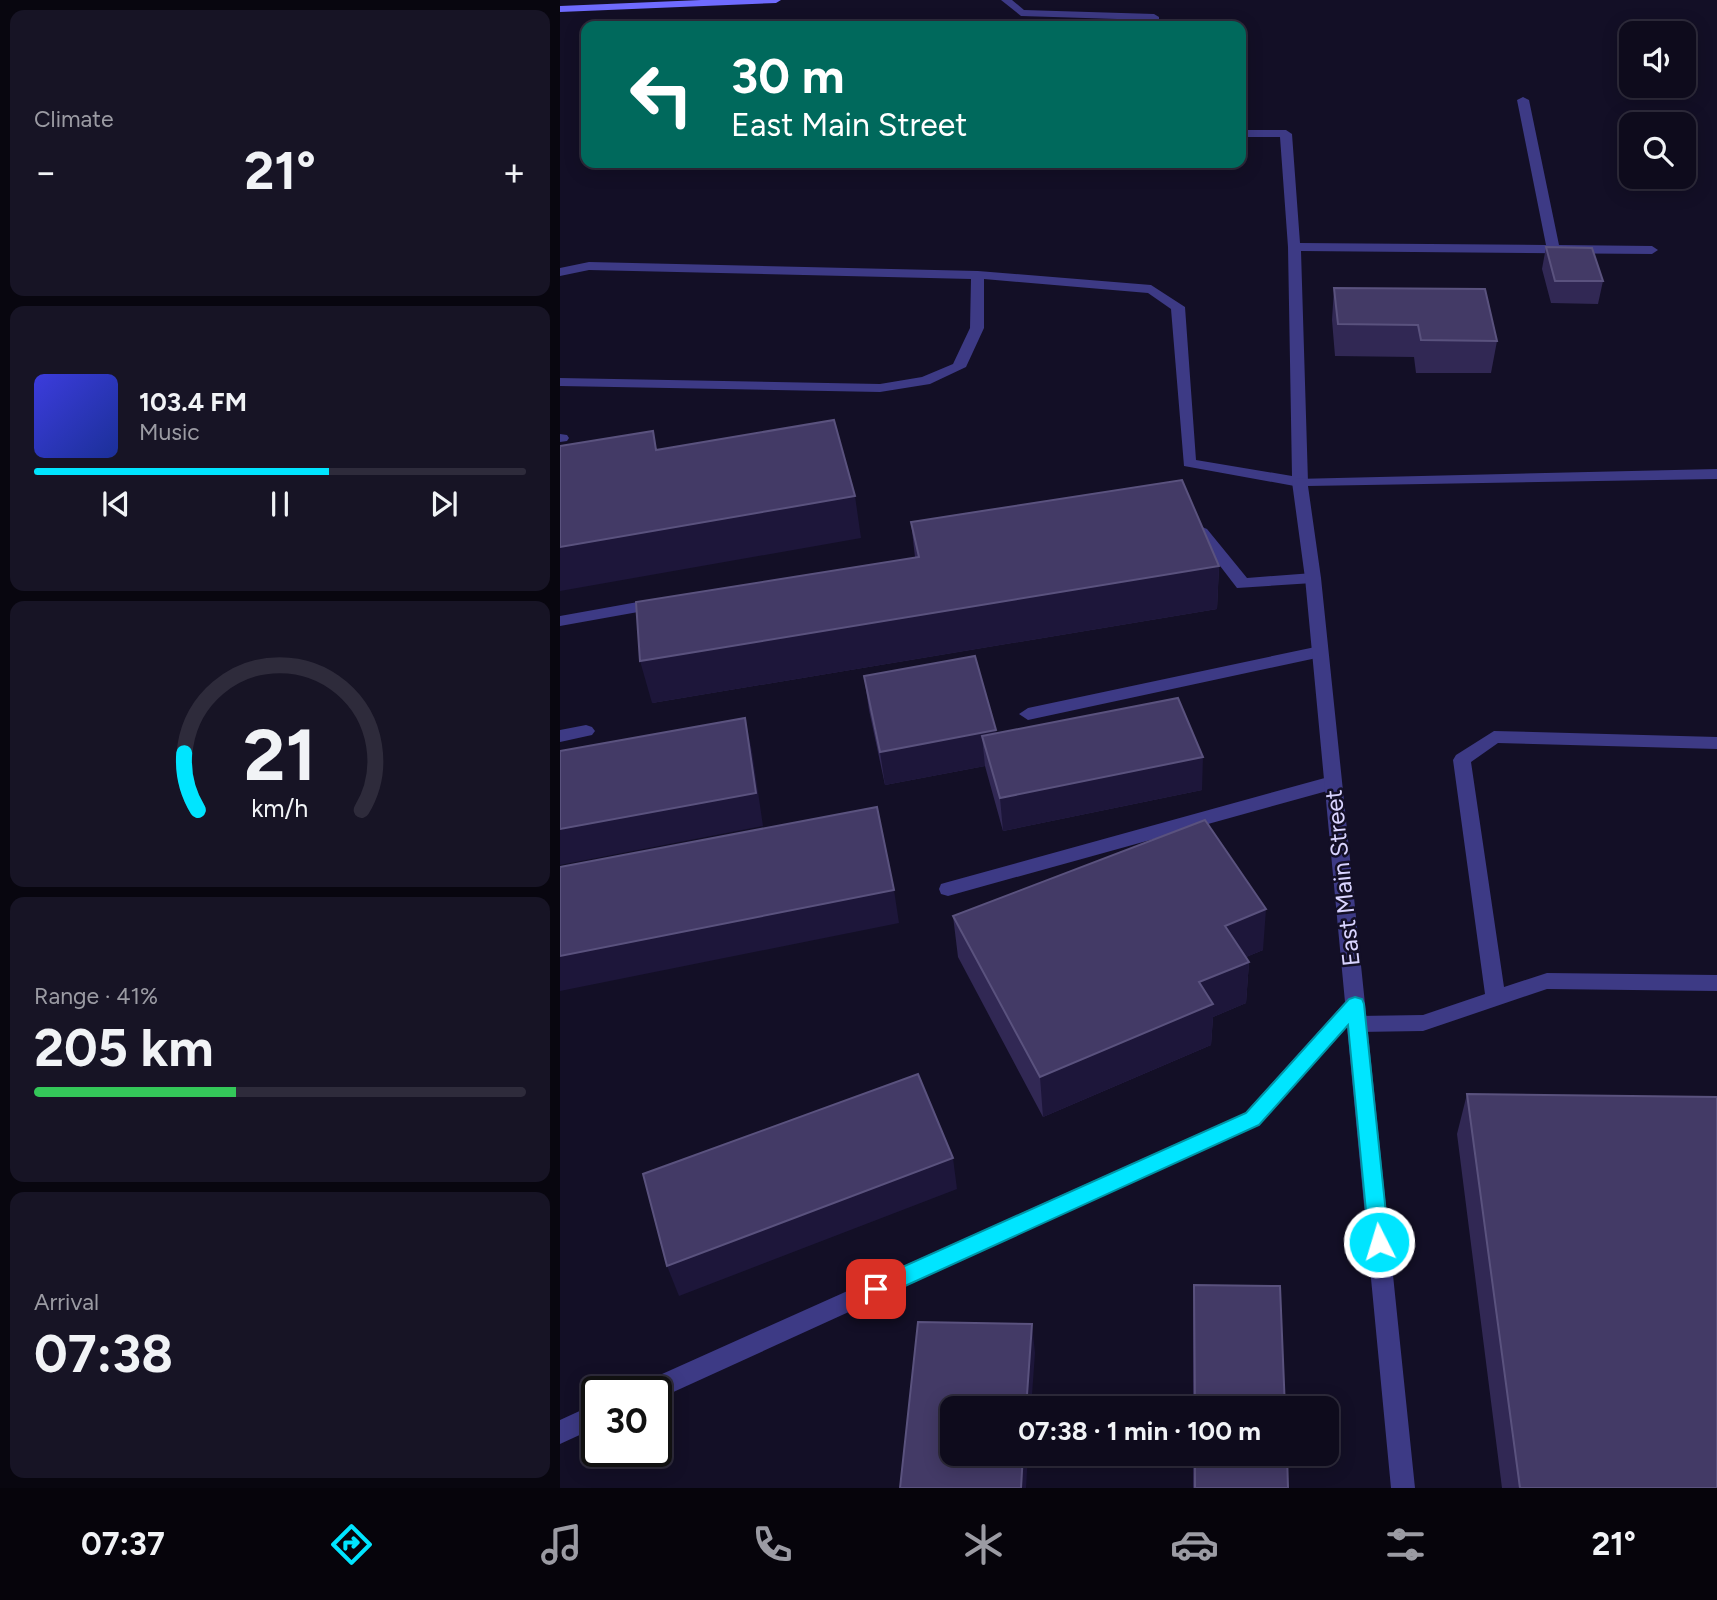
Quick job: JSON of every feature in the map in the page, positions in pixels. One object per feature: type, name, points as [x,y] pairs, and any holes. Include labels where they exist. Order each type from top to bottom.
[{"type":"street","points":[[560,9],[776,0]]},
{"type":"street","points":[[1006,0],[1021,13],[1154,17],[1154,21]]},
{"type":"street","points":[[1523,100],[1553,249]]},
{"type":"street","name":"East Main Street","points":[[1246,133],[1286,134],[1294,247],[1300,482],[1313,578],[1403,1488]]},
{"type":"street","points":[[1294,247],[1652,250]]},
{"type":"street","points":[[560,272],[589,266],[978,275],[1151,289],[1178,307],[1189,463],[1300,482],[1717,474]]},
{"type":"street","points":[[560,382],[880,388],[925,381],[959,368],[977,328],[978,275]]},
{"type":"street","points":[[1202,532],[1244,584],[1313,578]]},
{"type":"street","points":[[560,621],[670,601]]},
{"type":"street","points":[[1028,714],[1320,652]]},
{"type":"street","points":[[560,736],[586,731]]},
{"type":"street","points":[[1496,998],[1462,760],[1494,737],[1717,743]]},
{"type":"street","points":[[948,889],[1332,783]]},
{"type":"street","points":[[672,1381],[1252,1119],[1357,1014],[1423,1023],[1548,981],[1717,983]]},
{"type":"street","points":[[560,1432],[581,1422]]},
{"type":"building","points":[[1546,247],[1592,248],[1603,281],[1555,281]]},
{"type":"building","points":[[1334,288],[1485,289],[1497,341],[1421,340],[1418,325],[1338,324]]},
{"type":"building","points":[[834,420],[855,496],[560,547],[560,446],[653,431],[656,450]]},
{"type":"building","points":[[1182,480],[1219,566],[640,661],[636,602],[919,557],[911,522]]},
{"type":"building","points":[[975,656],[996,730],[880,752],[864,676]]},
{"type":"building","points":[[1178,698],[1203,757],[1000,798],[982,736]]},
{"type":"building","points":[[745,718],[756,793],[560,829],[560,751]]},
{"type":"building","points":[[877,807],[894,890],[560,956],[560,867]]},
{"type":"building","points":[[1205,820],[1266,909],[1225,926],[1249,962],[1199,982],[1213,1004],[1040,1077],[953,916]]},
{"type":"building","points":[[918,1074],[953,1158],[667,1266],[643,1174]]},
{"type":"building","points":[[1467,1094],[1717,1097],[1717,1488],[1520,1488]]},
{"type":"building","points":[[1194,1285],[1280,1286],[1284,1396],[1195,1396]]},
{"type":"building","points":[[918,1322],[1032,1324],[1027,1396],[940,1396],[940,1466],[1022,1466],[1021,1488],[900,1488]]},
{"type":"building","points":[[1195,1466],[1287,1466],[1288,1488],[1195,1488]]},
{"type":"route","points":[[876,1289],[1252,1119],[1355,1004],[1379,1242]]}]
